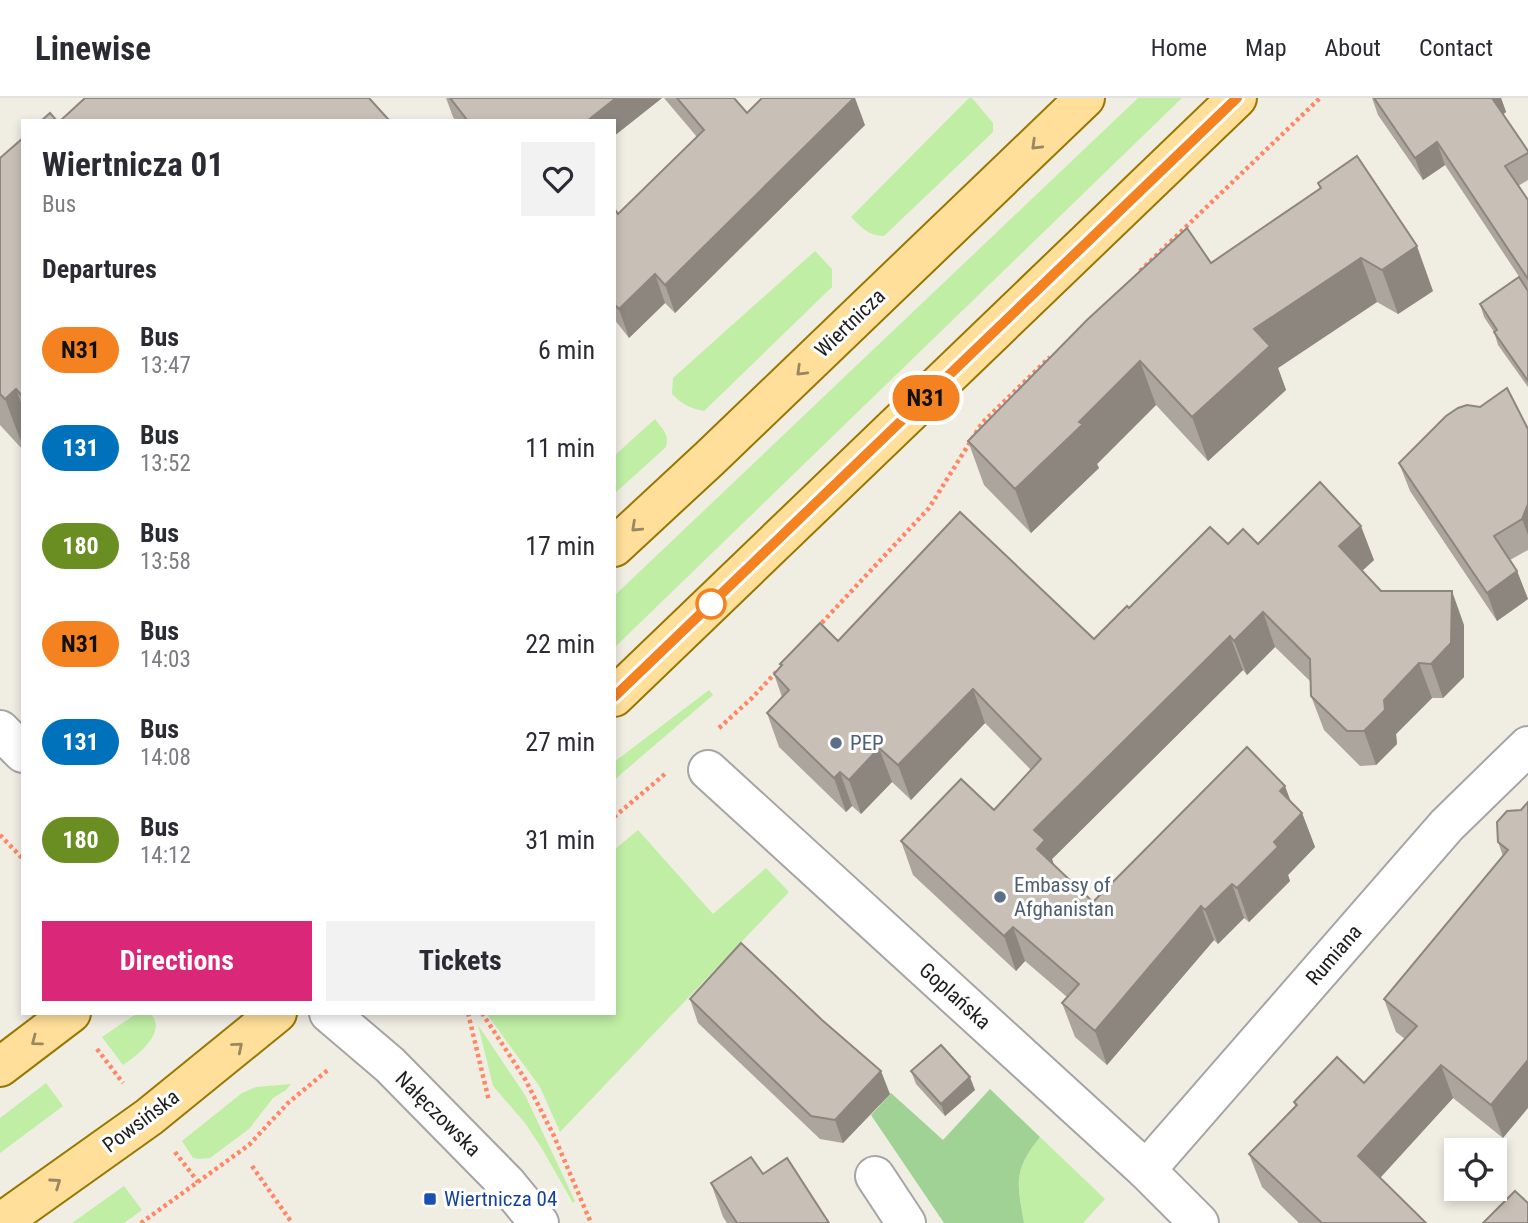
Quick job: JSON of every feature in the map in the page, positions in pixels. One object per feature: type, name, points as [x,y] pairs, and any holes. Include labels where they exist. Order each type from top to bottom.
[{"type":"main road","name":"Wiertnicza","points":[[616,545],[1085,98]]},
{"type":"main road","points":[[616,695],[1237,98]]},
{"type":"main road","points":[[0,1067],[68,1015]]},
{"type":"main road","name":"Powsińska","points":[[0,1223],[149,1117],[275,1015]]},
{"type":"street","points":[[0,730],[21,751]]},
{"type":"street","name":"Rumiana","points":[[1146,1170],[1447,825],[1528,746]]},
{"type":"street","name":"Goplańska","points":[[697,758],[1146,1170],[1199,1223]]},
{"type":"street","name":"Nałęczowska","points":[[332,1015],[364,1041],[419,1094],[500,1177],[539,1223]]},
{"type":"street","points":[[875,1176],[906,1223]]},
{"type":"path","points":[[1131,280],[1320,98]]},
{"type":"path","points":[[808,638],[929,508],[982,423],[1051,356]]},
{"type":"path","points":[[616,816],[697,758],[780,668]]},
{"type":"path","points":[[0,835],[21,857]]},
{"type":"path","points":[[483,1015],[525,1079],[554,1136],[591,1223]]},
{"type":"path","points":[[93,1044],[115,1072]]},
{"type":"path","points":[[141,1223],[249,1145],[288,1103],[311,1084]]},
{"type":"path","points":[[171,1146],[198,1182]]},
{"type":"path","points":[[252,1166],[292,1223]]},
{"type":"green space","points":[[969,98],[972,98],[993,123],[993,132],[884,236],[870,233],[862,227],[851,217]]},
{"type":"green space","points":[[1138,98],[1182,98],[616,646],[616,594]]},
{"type":"green space","points":[[815,251],[832,269],[832,287],[704,411],[686,405],[672,394],[673,378]]},
{"type":"green space","points":[[655,419],[666,435],[666,447],[616,492],[616,454]]},
{"type":"green space","points":[[709,690],[713,695],[616,778],[616,760]]},
{"type":"green space","points":[[638,830],[713,914],[766,868],[789,892],[560,1132],[540,1087],[487,1015],[616,1015],[616,848]]},
{"type":"green space","points":[[135,1015],[150,1015],[156,1027],[154,1035],[143,1049],[123,1065],[102,1037]]},
{"type":"green space","points":[[478,1025],[525,1095],[575,1201],[573,1203],[525,1123],[493,1086]]},
{"type":"green space","points":[[46,1083],[63,1106],[0,1153],[0,1118]]},
{"type":"green space","points":[[291,1084],[273,1098],[249,1129],[210,1158],[193,1158],[182,1141],[242,1093],[256,1087]]},
{"type":"green space","points":[[990,1089],[1040,1137],[1025,1159],[1019,1177],[1024,1223],[944,1223],[871,1115],[891,1093],[943,1140]]},
{"type":"green space","points":[[1040,1137],[1105,1199],[1083,1223],[1024,1223],[1019,1177],[1025,1159]]},
{"type":"green space","points":[[124,1186],[142,1210],[124,1223],[72,1223]]},
{"type":"building","points":[[85,98],[369,98],[388,119],[62,119]]},
{"type":"building","points":[[450,98],[616,98],[590,119],[466,119]]},
{"type":"building","points":[[677,98],[734,98],[747,113],[762,98],[854,98],[665,285],[655,274],[619,309],[616,306],[616,211],[618,214],[704,130]]},
{"type":"building","points":[[1374,98],[1492,98],[1528,151],[1505,166],[1528,200],[1528,279],[1437,142],[1415,158]]},
{"type":"building","points":[[50,113],[55,119],[43,119]]},
{"type":"building","points":[[21,140],[21,395],[16,389],[5,399],[0,394],[0,158]]},
{"type":"building","points":[[1357,156],[1417,246],[1382,270],[1361,258],[1254,329],[1270,346],[1192,417],[1140,361],[1079,422],[1083,424],[1015,489],[968,441],[1088,319],[1187,228],[1211,263],[1321,188],[1318,183]]},
{"type":"building","points":[[1519,277],[1528,291],[1528,381],[1494,332],[1497,330],[1480,304]]},
{"type":"building","points":[[1507,388],[1528,429],[1528,504],[1522,519],[1494,536],[1517,571],[1487,593],[1399,463],[1446,416],[1467,405],[1480,407]]},
{"type":"building","points":[[1320,482],[1361,526],[1339,546],[1381,591],[1452,591],[1451,643],[1431,664],[1419,663],[1384,700],[1385,710],[1364,731],[1347,731],[1311,696],[1310,659],[1263,612],[1234,641],[1230,636],[1034,830],[1045,840],[1037,849],[1093,902],[1247,747],[1285,786],[1280,791],[1302,813],[1274,842],[1278,847],[1237,888],[1232,884],[1205,910],[1201,906],[1095,1031],[1062,1003],[1079,984],[1013,927],[1004,936],[901,841],[961,779],[994,810],[1041,759],[973,689],[898,765],[879,748],[849,780],[840,772],[834,778],[767,713],[789,690],[774,674],[782,665],[780,664],[820,623],[838,641],[960,512],[1094,639],[1210,527],[1228,544],[1243,529],[1258,544]]},
{"type":"building","points":[[1528,802],[1528,1060],[1491,1105],[1441,1065],[1358,1156],[1426,1223],[1322,1223],[1249,1154],[1297,1105],[1294,1102],[1337,1057],[1364,1083],[1417,1026],[1384,999],[1508,850],[1498,842],[1497,822],[1507,811],[1521,810]]},
{"type":"building","points":[[741,943],[822,1020],[881,1071],[835,1120],[811,1116],[690,999]]},
{"type":"building","points":[[941,1045],[970,1077],[941,1104],[911,1071]]},
{"type":"building","points":[[751,1157],[763,1174],[787,1158],[829,1223],[737,1223],[711,1183]]},
{"type":"building","points":[[1515,1191],[1528,1203],[1528,1223],[1483,1223],[1507,1201]]},
{"type":"bus line","name":"N31","points":[[616,695],[1237,98]]},
{"type":"place","name":"PEP","points":[[836,743]]},
{"type":"place","name":"Embassy of Afghanistan","points":[[1000,897]]},
{"type":"place","name":"Wiertnicza 04","points":[[430,1199]]}]
